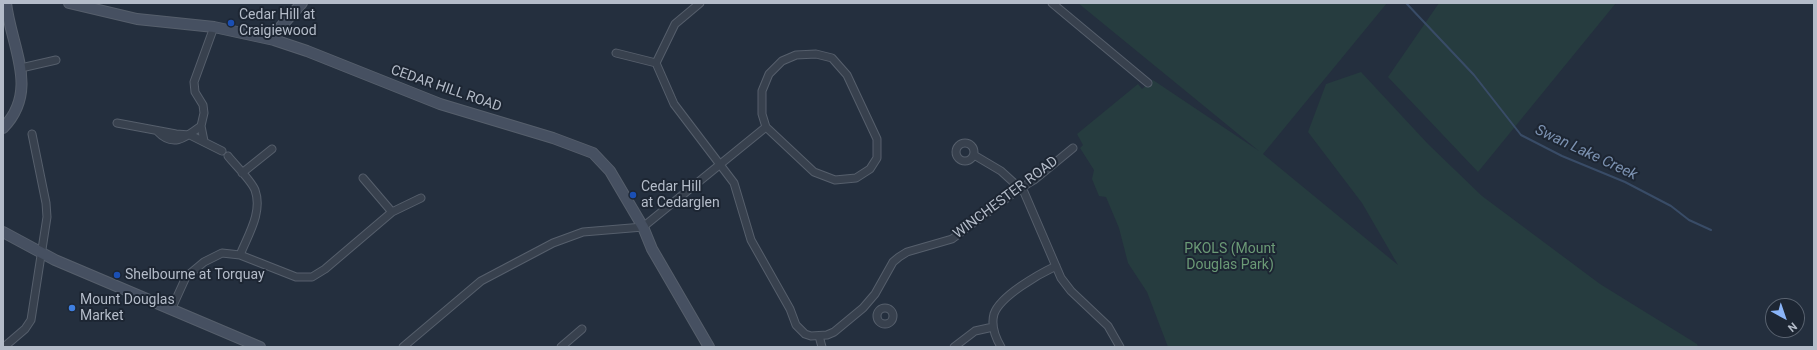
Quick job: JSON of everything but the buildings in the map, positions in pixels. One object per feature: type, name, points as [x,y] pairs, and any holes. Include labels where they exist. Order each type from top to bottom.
[{"type":"street","points":[[3,128],[19,105],[22,91],[21,68],[6,3]]},
{"type":"street","name":"CEDAR HILL ROAD","points":[[69,3],[81,4],[137,19],[214,27],[274,40],[307,51],[440,104],[584,148],[601,160],[610,171],[643,227],[652,249],[709,347]]},
{"type":"street","points":[[274,40],[276,32],[302,3]]},
{"type":"street","points":[[700,3],[675,24],[656,63],[674,104],[721,163],[734,182],[751,240],[790,309],[796,325],[805,334],[819,336],[822,347]]},
{"type":"street","points":[[1052,3],[1148,83]]},
{"type":"street","points":[[204,141],[201,126],[204,113],[203,105],[195,92],[194,82],[214,27]]},
{"type":"street","points":[[616,53],[656,63]]},
{"type":"street","points":[[816,54],[832,58],[847,75],[877,139],[877,158],[870,169],[856,178],[835,180],[814,172],[766,127],[762,114],[762,91],[769,74],[782,62],[796,55],[816,54]]},
{"type":"street","points":[[21,68],[56,60]]},
{"type":"street","points":[[117,123],[157,131],[190,135],[204,141],[209,146],[222,151]]},
{"type":"street","points":[[190,135],[201,126]]},
{"type":"street","points":[[403,347],[481,281],[553,243],[583,232],[643,227],[766,127]]},
{"type":"street","points":[[4,347],[24,329],[31,320],[47,230],[46,203],[32,134]]},
{"type":"street","name":"WINCHESTER ROAD","points":[[819,336],[834,332],[864,308],[893,262],[899,257],[907,252],[952,239],[1019,189],[1034,180],[1073,148]]},
{"type":"street","points":[[242,173],[272,149]]},
{"type":"street","points":[[974,155],[1001,171],[1024,192],[1056,266],[1071,291],[1108,326],[1120,347]]},
{"type":"street","points":[[228,156],[255,189],[258,211],[240,255]]},
{"type":"street","points":[[363,178],[392,212]]},
{"type":"street","points":[[171,310],[186,277],[204,262],[222,253],[240,255],[296,278],[312,276],[325,269],[392,212],[421,198]]},
{"type":"street","points":[[3,232],[43,255],[260,347]]},
{"type":"street","points":[[1000,347],[993,327],[995,312],[1000,304],[1036,275],[1056,266]]},
{"type":"street","points":[[869,302],[880,310]]},
{"type":"street","points":[[954,347],[975,331],[993,327]]},
{"type":"street","points":[[561,347],[582,329]]},
{"type":"green space","name":"PKOLS (Mount Douglas Park)","points":[[1078,3],[1387,3],[1263,154],[1398,265],[1362,203],[1308,132],[1326,84],[1361,72],[1428,144],[1482,196],[1600,284],[1697,344],[1698,347],[1168,347],[1147,292],[1128,263],[1119,228],[1106,197],[1099,196],[1092,179],[1094,170],[1080,148],[1083,145],[1077,134],[1138,84],[1142,89],[1153,80],[1259,151]]},
{"type":"green space","points":[[1439,3],[1616,3],[1478,172],[1388,77]]},
{"type":"waterway","name":"Swan Lake Creek","points":[[1406,3],[1474,75],[1521,135],[1562,156],[1625,182],[1671,206],[1689,220],[1711,230]]},
{"type":"place","name":"Cedar Hill at Craigiewood","points":[[231,23]]},
{"type":"place","name":"Cedar Hill at Cedarglen","points":[[633,195]]},
{"type":"place","name":"Shelbourne at Torquay","points":[[117,275]]},
{"type":"place","name":"Mount Douglas Market","points":[[72,308]]}]
